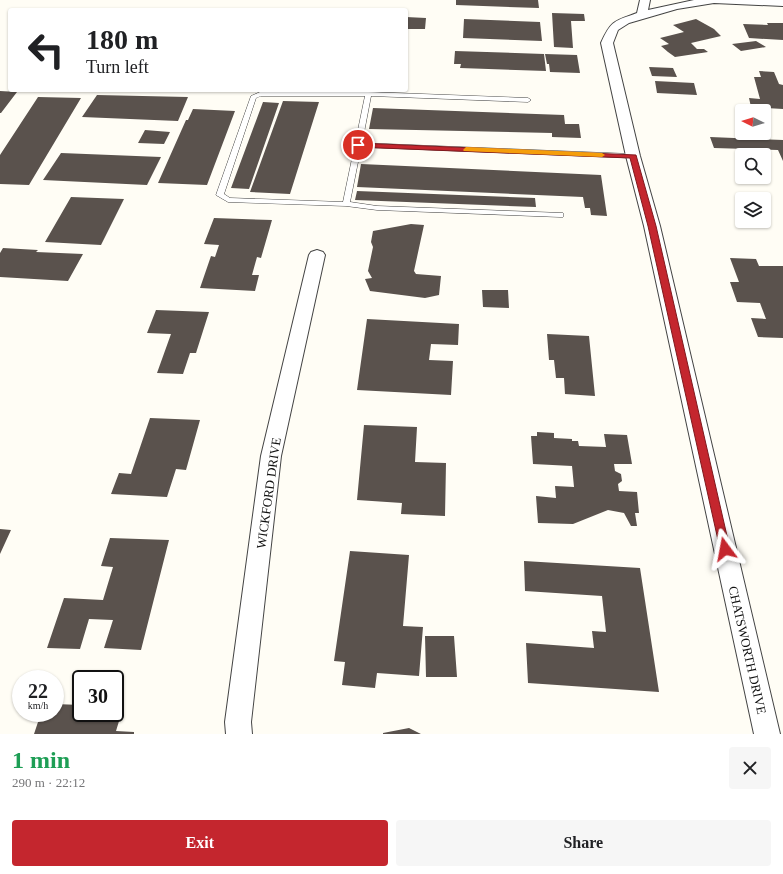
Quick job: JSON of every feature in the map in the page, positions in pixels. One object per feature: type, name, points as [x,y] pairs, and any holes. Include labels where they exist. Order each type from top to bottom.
[{"type":"street","name":"CHATSWORTH DRIVE","points":[[767,734],[652,226],[633,156],[607,43],[613,28],[643,7],[677,6],[713,0],[783,3]]},
{"type":"street","name":"WICKFORD DRIVE","points":[[239,734],[238,722],[271,456],[317,255]]},
{"type":"lane","points":[[528,100],[368,94],[260,94],[253,97],[220,194],[228,200],[346,204],[377,208],[560,215]]},
{"type":"lane","points":[[346,204],[368,94]]},
{"type":"lane","points":[[358,145],[633,156]]},
{"type":"building","points":[[456,0],[538,0],[539,8],[456,5]]},
{"type":"building","points":[[552,13],[584,14],[585,21],[571,21],[573,48],[554,47]]},
{"type":"building","points":[[408,17],[426,18],[425,29],[408,29]]},
{"type":"building","points":[[464,19],[540,22],[542,41],[463,38]]},
{"type":"building","points":[[696,19],[714,29],[721,36],[691,43],[697,49],[704,49],[708,52],[675,57],[661,46],[669,44],[660,38],[684,32],[673,25]]},
{"type":"building","points":[[767,23],[783,23],[783,40],[749,38],[743,24],[768,25]]},
{"type":"building","points":[[756,41],[766,47],[741,51],[732,44]]},
{"type":"building","points":[[455,51],[544,54],[546,71],[460,68],[461,64],[454,64]]},
{"type":"building","points":[[545,54],[577,55],[580,73],[550,72]]},
{"type":"building","points":[[649,67],[673,68],[677,77],[652,76]]},
{"type":"building","points":[[759,71],[774,72],[779,84],[783,85],[783,109],[771,108],[771,104],[750,104],[749,98],[760,99],[754,77],[761,77]]},
{"type":"building","points":[[655,81],[694,83],[697,95],[657,93]]},
{"type":"building","points":[[0,91],[17,92],[1,113]]},
{"type":"building","points":[[97,95],[188,97],[178,121],[82,117]]},
{"type":"building","points":[[38,97],[81,98],[29,185],[0,184],[0,155]]},
{"type":"building","points":[[283,101],[319,102],[290,194],[250,192]]},
{"type":"building","points":[[263,102],[279,103],[249,189],[231,188]]},
{"type":"building","points":[[373,108],[564,115],[565,124],[579,124],[581,138],[552,137],[552,133],[369,129]]},
{"type":"building","points":[[193,109],[235,111],[207,185],[158,183],[186,120],[188,120]]},
{"type":"building","points":[[145,130],[170,132],[164,144],[138,143]]},
{"type":"building","points":[[710,137],[735,138],[735,140],[783,140],[783,161],[778,150],[771,150],[771,148],[714,148]]},
{"type":"building","points":[[61,153],[161,157],[147,185],[43,180]]},
{"type":"building","points":[[361,164],[601,175],[607,216],[591,215],[590,208],[585,208],[583,197],[357,187]]},
{"type":"building","points":[[357,191],[535,198],[536,207],[355,200]]},
{"type":"building","points":[[71,197],[124,199],[101,245],[45,242]]},
{"type":"building","points":[[214,218],[272,220],[261,258],[257,257],[252,275],[259,275],[255,291],[200,288],[211,256],[215,257],[219,245],[204,244]]},
{"type":"building","points":[[411,224],[424,225],[414,271],[416,274],[441,276],[439,295],[425,298],[370,291],[365,279],[372,278],[368,271],[373,247],[371,242],[373,231]]},
{"type":"building","points":[[3,248],[38,250],[36,252],[83,254],[68,281],[0,277],[0,253]]},
{"type":"building","points":[[730,258],[756,259],[759,266],[783,266],[783,338],[758,337],[751,318],[766,319],[760,303],[737,302],[730,282],[739,282]]},
{"type":"building","points":[[482,290],[508,290],[509,308],[483,307]]},
{"type":"building","points":[[156,310],[209,312],[196,353],[190,353],[183,374],[157,373],[171,334],[147,333]]},
{"type":"building","points":[[367,319],[459,324],[458,345],[431,344],[429,360],[453,361],[451,395],[357,390]]},
{"type":"building","points":[[547,334],[589,336],[595,396],[565,394],[564,378],[556,378],[554,360],[549,360]]},
{"type":"building","points":[[150,418],[200,420],[186,470],[176,469],[167,497],[111,494],[119,473],[131,474]]},
{"type":"building","points":[[364,425],[417,427],[415,462],[446,463],[445,516],[401,514],[402,503],[357,500]]},
{"type":"building","points":[[537,432],[554,433],[554,438],[572,439],[572,441],[578,441],[579,446],[606,447],[604,434],[627,435],[632,464],[614,464],[615,471],[621,474],[622,481],[618,484],[619,491],[637,492],[639,513],[635,513],[637,526],[631,526],[624,513],[608,510],[573,524],[538,523],[536,496],[556,498],[555,486],[574,487],[572,466],[533,464],[531,436],[537,436]]},
{"type":"building","points":[[0,529],[11,530],[0,554]]},
{"type":"building","points":[[110,538],[169,540],[141,650],[104,648],[113,620],[89,619],[80,649],[47,648],[64,598],[103,600],[113,567],[101,566]]},
{"type":"building","points":[[350,551],[409,555],[403,626],[423,627],[419,676],[377,673],[375,688],[342,685],[345,662],[334,661]]},
{"type":"building","points":[[524,561],[640,568],[659,692],[528,683],[526,643],[594,648],[592,631],[606,632],[602,596],[525,591]]},
{"type":"building","points":[[425,636],[454,636],[457,677],[426,677]]},
{"type":"building","points":[[64,704],[72,705],[72,722],[119,722],[116,731],[134,732],[134,734],[34,734],[38,722],[64,722]]},
{"type":"building","points":[[409,728],[421,734],[383,734],[383,733]]},
{"type":"slow traffic","points":[[466,150],[602,155]]},
{"type":"route","points":[[358,145],[633,156],[652,226],[725,549]]}]
